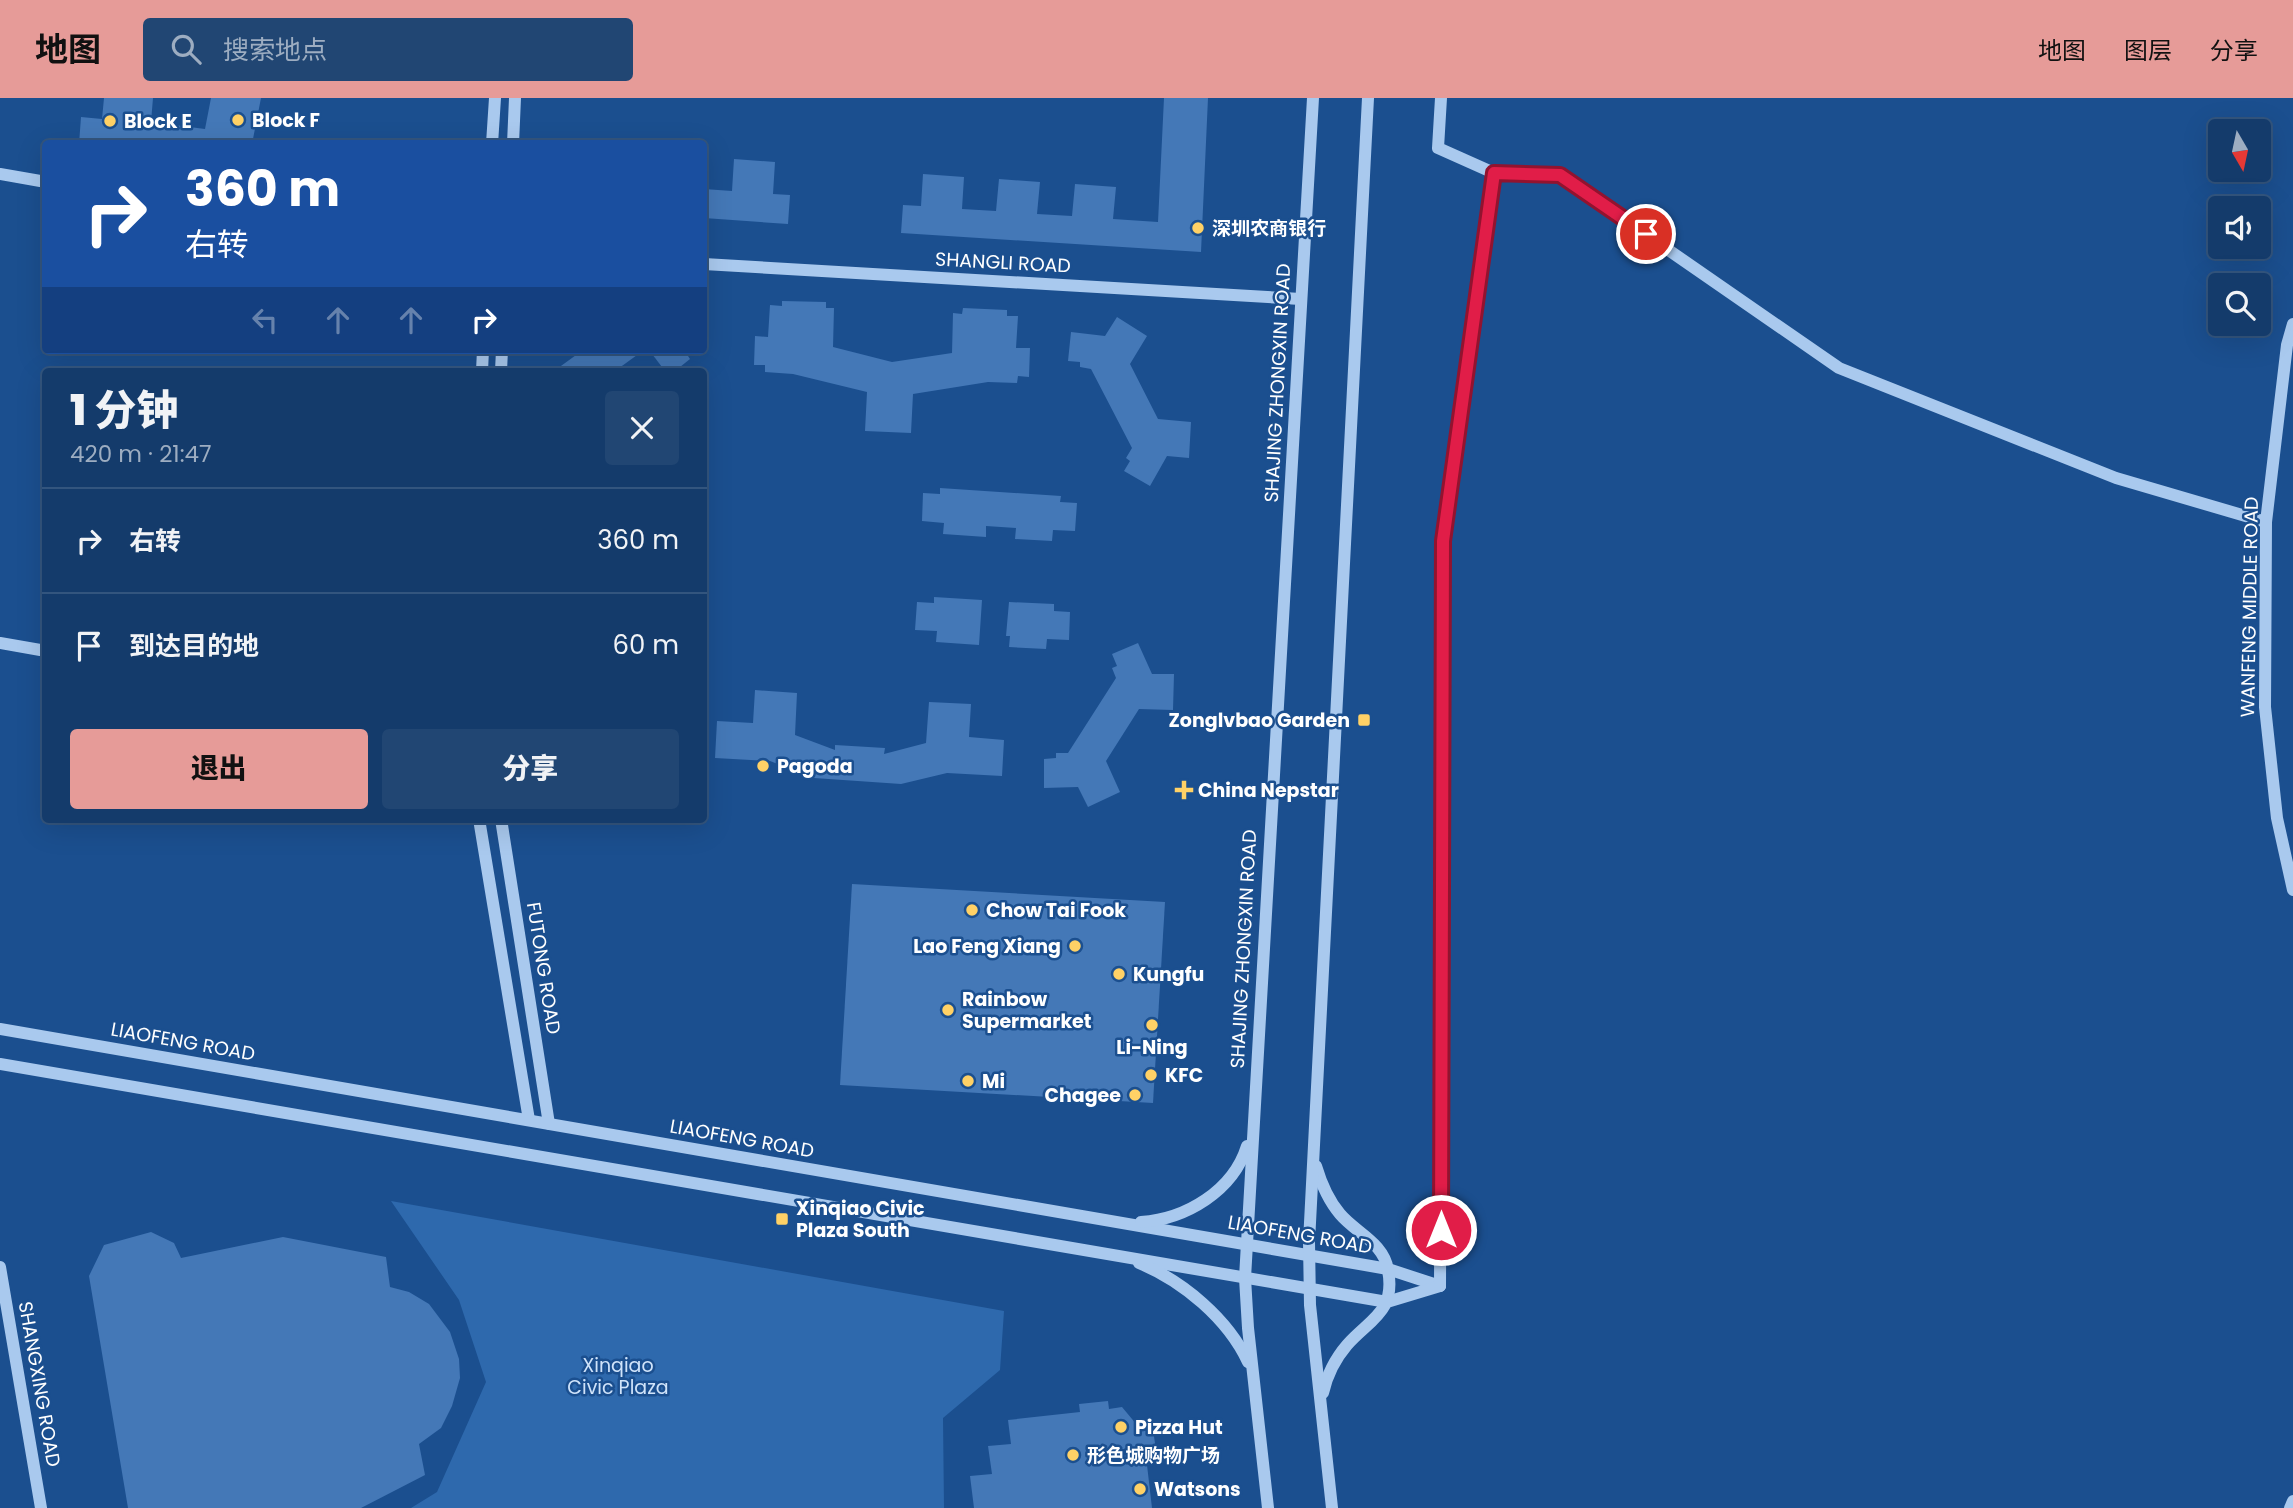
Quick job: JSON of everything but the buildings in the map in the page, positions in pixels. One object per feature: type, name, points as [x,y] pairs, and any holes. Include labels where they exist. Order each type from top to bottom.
[{"type":"street","points":[[492,140],[495,98]]},
{"type":"street","points":[[513,140],[515,98]]},
{"type":"street","name":"SHAJING ZHONGXIN ROAD","points":[[1268,1508],[1253,1377],[1245,1278],[1246,1245],[1313,98]]},
{"type":"street","points":[[1332,1508],[1309,1255],[1368,98]]},
{"type":"street","points":[[1441,98],[1438,148],[1494,173],[1560,175],[1839,368],[2116,478],[2266,522]]},
{"type":"street","points":[[0,1064],[1387,1301],[1440,1286],[1443,541],[1494,173]]},
{"type":"street","points":[[0,174],[42,181]]},
{"type":"street","name":"SHANGLI ROAD","points":[[707,264],[1301,299]]},
{"type":"street","name":"WANFENG MIDDLE ROAD","points":[[2293,324],[2287,345],[2266,522],[2265,707],[2277,818],[2293,890]]},
{"type":"street","points":[[0,643],[42,650]]},
{"type":"street","name":"FUTONG ROAD","points":[[480,823],[529,1120]]},
{"type":"street","name":"FUTONG ROAD","points":[[502,823],[549,1124]]},
{"type":"street","name":"LIAOFENG ROAD","points":[[0,1029],[1388,1269],[1440,1286]]},
{"type":"street","points":[[1123,1223],[1166,1218],[1198,1205],[1227,1181],[1238,1167],[1252,1132]]},
{"type":"street","points":[[1313,1156],[1323,1186],[1338,1213],[1374,1243],[1384,1255],[1388,1269],[1387,1301],[1376,1320],[1340,1353],[1327,1379],[1321,1407]]},
{"type":"street","points":[[1123,1257],[1148,1267],[1205,1307],[1241,1348],[1253,1377]]},
{"type":"street","name":"SHANGXING ROAD","points":[[0,1267],[41,1508]]},
{"type":"street","points":[[2290,1508],[2293,1501]]},
{"type":"green space","name":"Xinqiao Civic Plaza","points":[[391,1201],[1004,1311],[1000,1370],[943,1418],[944,1508],[411,1508],[437,1492],[486,1382],[459,1300]]},
{"type":"place","name":"Block F","points":[[238,120]]},
{"type":"place","name":"Block E","points":[[110,121]]},
{"type":"place","name":"深圳农商银行","points":[[1198,228]]},
{"type":"place","name":"Zonglvbao Garden","points":[[1364,720]]},
{"type":"place","name":"Pagoda","points":[[763,766]]},
{"type":"place","name":"China Nepstar","points":[[1184,790]]},
{"type":"place","name":"Chow Tai Fook","points":[[972,910]]},
{"type":"place","name":"Lao Feng Xiang","points":[[1075,946]]},
{"type":"place","name":"Kungfu","points":[[1119,974]]},
{"type":"place","name":"Rainbow Supermarket","points":[[948,1010]]},
{"type":"place","name":"Li-Ning","points":[[1152,1025]]},
{"type":"place","name":"KFC","points":[[1151,1075]]},
{"type":"place","name":"Mi","points":[[968,1081]]},
{"type":"place","name":"Chagee","points":[[1135,1095]]},
{"type":"place","name":"Xinqiao Civic Plaza South","points":[[782,1219]]},
{"type":"place","name":"Pizza Hut","points":[[1121,1427]]},
{"type":"place","name":"形色城购物广场","points":[[1073,1455]]},
{"type":"place","name":"Watsons","points":[[1140,1489]]},
{"type":"route","points":[[1441,1230],[1443,541],[1494,173],[1560,175],[1646,234]]}]
